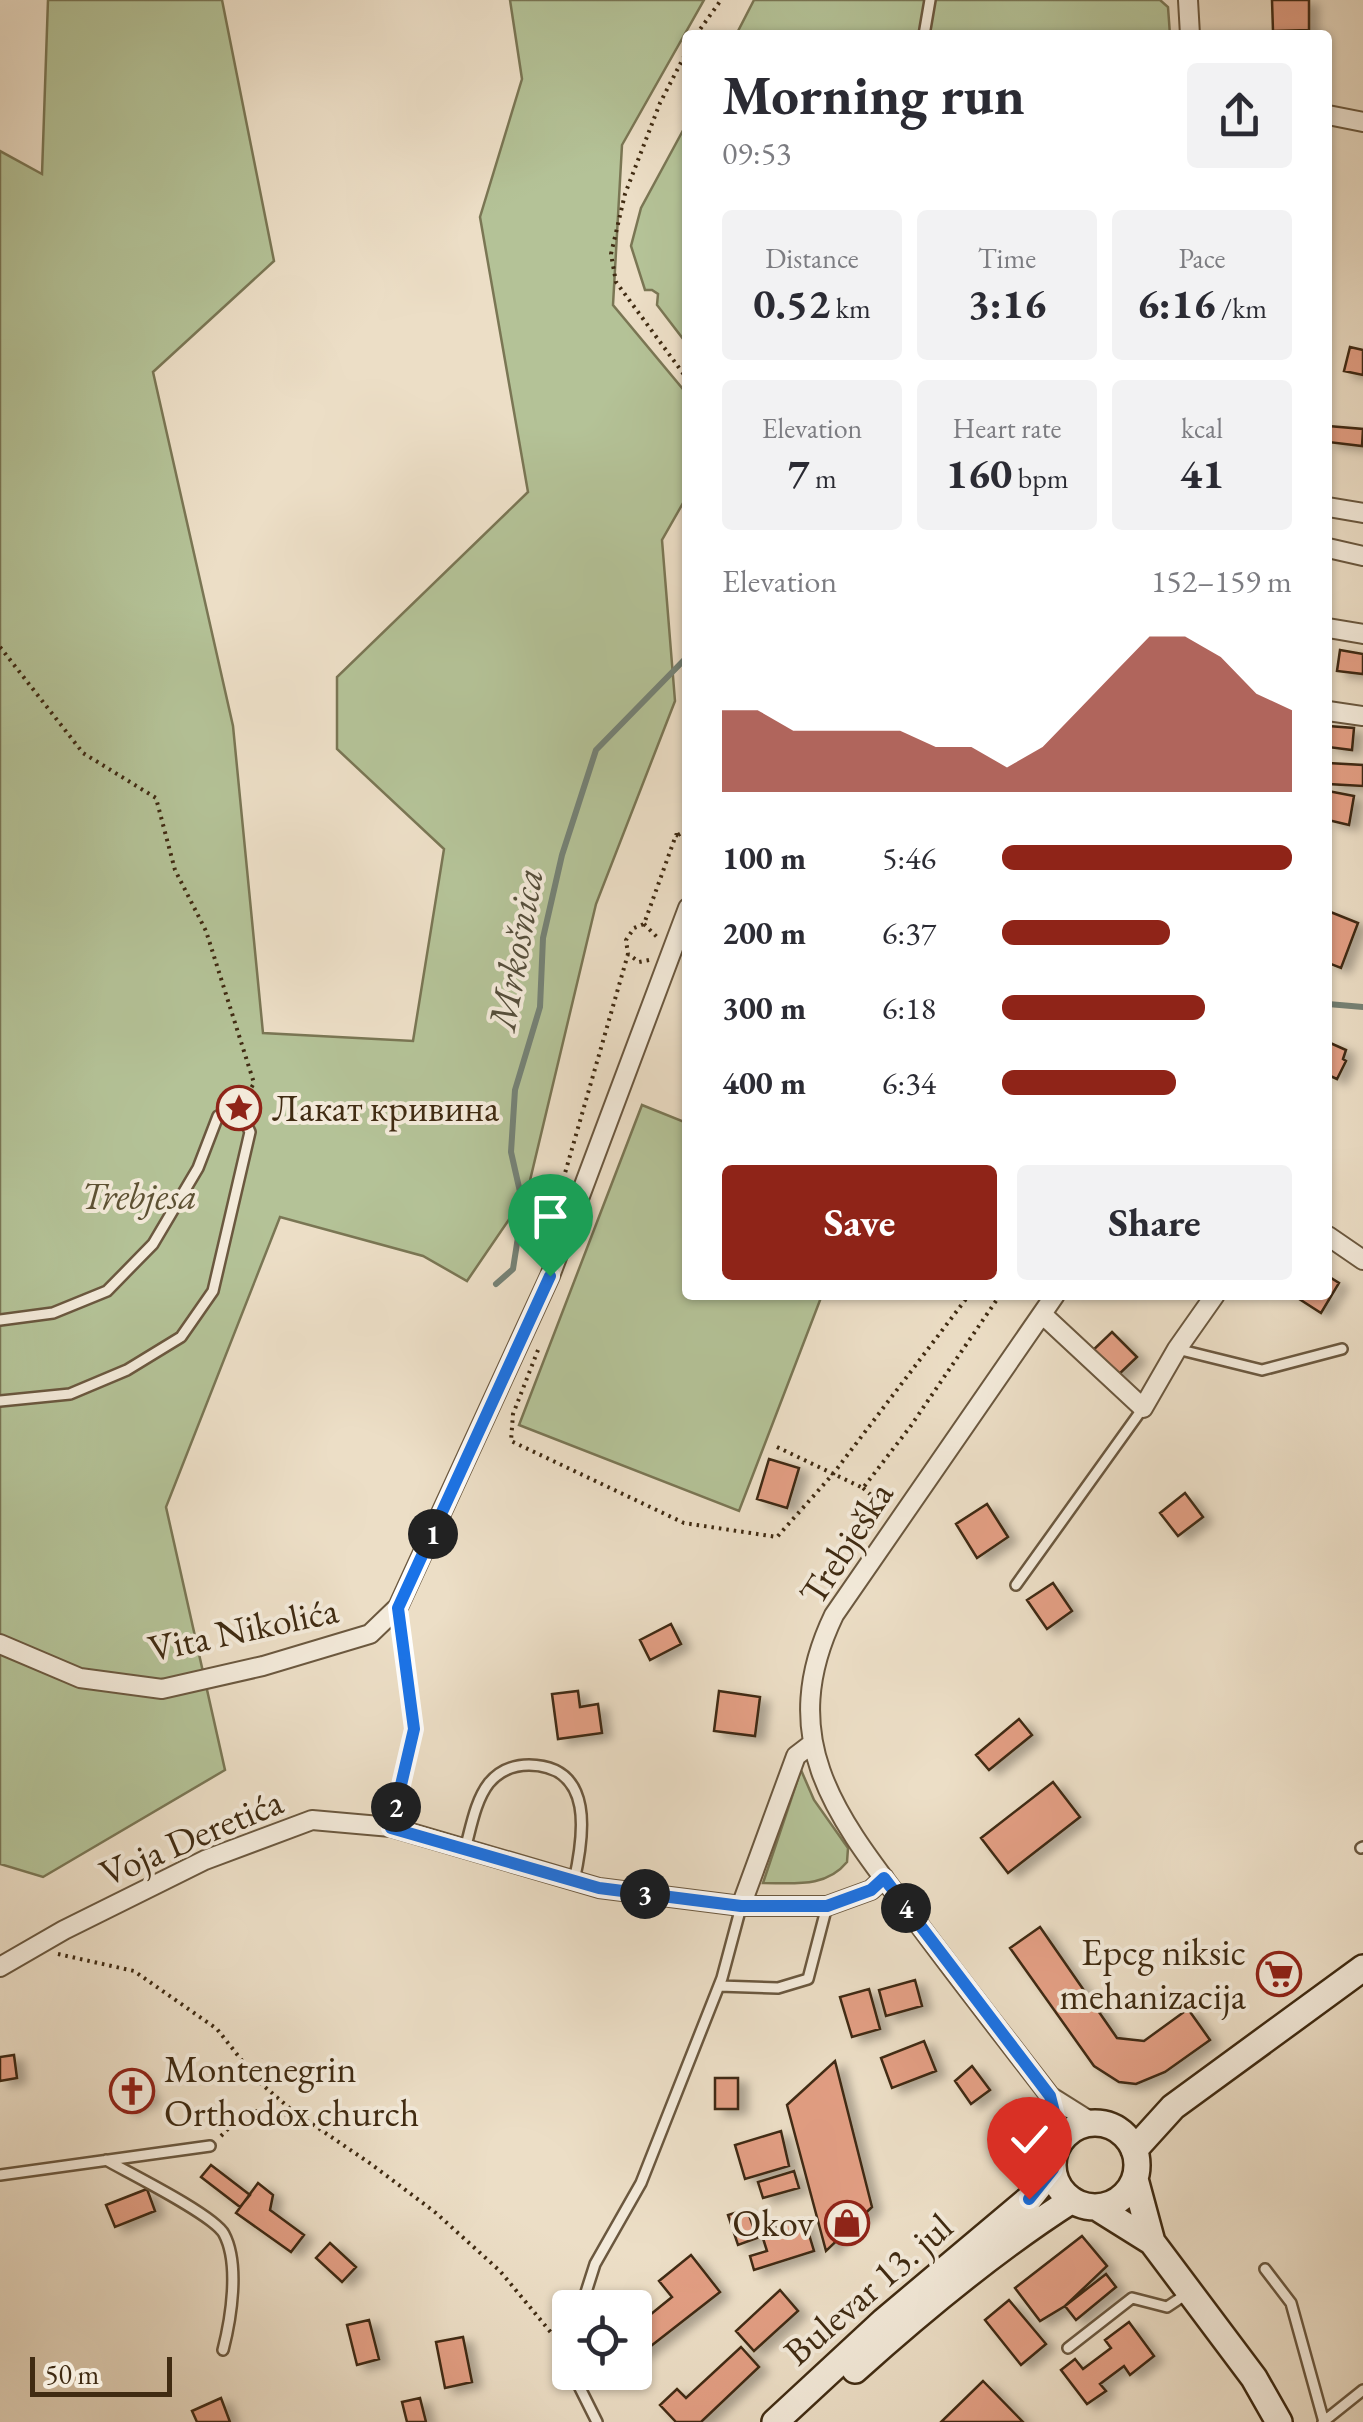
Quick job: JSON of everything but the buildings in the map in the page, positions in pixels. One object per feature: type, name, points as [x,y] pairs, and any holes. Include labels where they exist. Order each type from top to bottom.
[{"type":"main road","points":[[1279,2422],[1260,2387],[1152,2242],[1063,2192],[1053,2159],[1061,2140],[1081,2125],[1115,2134],[1174,2107],[1363,1968]]},
{"type":"main road","points":[[1115,2134],[1135,2179],[1152,2242]]},
{"type":"main road","name":"Bulevar 13. jul","points":[[775,2422],[884,2321],[1029,2199],[1053,2169]]},
{"type":"main road","points":[[1084,2204],[1120,2199],[1135,2179]]},
{"type":"main road","name":"Bulevar 13. jul","points":[[801,2422],[926,2309],[1044,2218],[1084,2204]]},
{"type":"street","points":[[1188,0],[1190,30]]},
{"type":"street","points":[[1332,116],[1363,122]]},
{"type":"street","points":[[1332,508],[1363,513]]},
{"type":"street","points":[[1332,549],[1363,556]]},
{"type":"street","points":[[1332,629],[1363,634]]},
{"type":"street","points":[[1332,712],[1363,716]]},
{"type":"street","name":"Vita Nikolića","points":[[0,1644],[80,1678],[162,1689],[263,1666],[370,1634],[398,1608],[550,1276],[682,923]]},
{"type":"street","points":[[1332,1239],[1363,1260]]},
{"type":"street","name":"Trebješka","points":[[1050,2096],[937,1950],[832,1802],[813,1743],[812,1689],[826,1631],[842,1599],[1052,1300]]},
{"type":"street","points":[[1042,1314],[1143,1408],[1176,1350],[1211,1300]]},
{"type":"street","points":[[741,1906],[796,1756],[813,1743]]},
{"type":"street","name":"Voja Deretića","points":[[0,1967],[205,1860],[312,1820],[391,1828],[599,1888],[741,1906],[827,1906],[871,1890],[884,1878]]},
{"type":"street","points":[[1050,2096],[1115,2134]]},
{"type":"street","points":[[1050,2096],[1061,2140]]},
{"type":"lane","points":[[925,30],[930,0]]},
{"type":"lane","points":[[0,1320],[52,1313],[107,1291],[153,1244],[198,1168],[218,1116],[238,1108],[250,1132],[213,1291],[181,1337],[126,1370],[70,1394],[0,1401]]},
{"type":"lane","points":[[1176,1350],[1262,1370],[1342,1350]]},
{"type":"lane","points":[[1016,1585],[1143,1408]]},
{"type":"lane","points":[[465,1849],[477,1806],[490,1782],[513,1765],[541,1765],[568,1777],[579,1796],[583,1842],[574,1880]]},
{"type":"lane","points":[[587,2290],[595,2264],[640,2183],[718,1986],[741,1906]]},
{"type":"lane","points":[[718,1986],[778,1988],[808,1979],[827,1906]]},
{"type":"lane","points":[[0,2175],[210,2146]]},
{"type":"lane","points":[[106,2160],[199,2213],[223,2232],[229,2246],[232,2298],[222,2350]]},
{"type":"lane","points":[[1266,2269],[1292,2303],[1323,2422],[1363,2390]]},
{"type":"lane","points":[[1068,2348],[1132,2298],[1168,2307],[1191,2291]]},
{"type":"lane","points":[[581,2390],[596,2422]]},
{"type":"path","points":[[700,30],[721,0]]},
{"type":"path","points":[[682,61],[660,103],[625,194],[611,254],[616,282],[682,372]]},
{"type":"path","points":[[0,647],[84,753],[156,798],[175,870],[206,931],[254,1084],[246,1096]]},
{"type":"path","points":[[556,1202],[628,954],[626,940],[634,928],[644,924],[682,833]]},
{"type":"path","points":[[678,835],[682,836]]},
{"type":"path","points":[[628,954],[639,962],[652,959],[666,964]]},
{"type":"path","points":[[541,1342],[514,1414],[511,1441],[684,1523],[777,1537],[833,1474],[965,1300]]},
{"type":"path","points":[[863,1488],[997,1300]]},
{"type":"path","points":[[776,1447],[863,1488],[898,1519]]},
{"type":"path","points":[[391,1828],[414,1729],[398,1608]]},
{"type":"path","points":[[24,1953],[60,1954],[134,1971],[217,2029],[259,2082],[448,2224],[500,2271],[552,2333]]},
{"type":"path","points":[[210,2146],[247,2110],[300,2116]]},
{"type":"green space","name":"Trebjesa","points":[[48,0],[222,0],[274,261],[153,372],[233,726],[263,1033],[413,1041],[444,849],[337,749],[337,677],[528,492],[480,217],[522,79],[510,0],[704,0],[687,30],[682,30],[682,39],[622,145],[613,305],[682,388],[682,505],[662,540],[675,701],[596,904],[527,1193],[467,1281],[423,1256],[280,1217],[166,1507],[225,1770],[43,1877],[0,1864],[0,151],[42,174]]},
{"type":"green space","points":[[754,0],[1160,0],[1168,7],[1170,30],[739,30]]},
{"type":"green space","points":[[682,132],[682,338],[657,305],[658,294],[645,290],[631,246],[641,208]]},
{"type":"green space","points":[[642,1105],[682,1121],[682,1300],[820,1300],[739,1511],[519,1425]]},
{"type":"green space","points":[[801,1770],[814,1800],[848,1848],[847,1862],[819,1880],[763,1883]]},
{"type":"waterway","name":"Mrkošnica","points":[[496,1284],[513,1269],[523,1205],[511,1152],[515,1090],[540,1007],[543,938],[562,855],[596,750],[682,662]]},
{"type":"waterway","name":"Mrkošnica","points":[[1332,1004],[1363,1007]]},
{"type":"place","name":"Лакат кривина","points":[[239,1108]]},
{"type":"place","name":"Epcg niksic mehanizacija","points":[[1279,1974]]},
{"type":"place","name":"Montenegrin Orthodox church","points":[[132,2091]]},
{"type":"place","name":"Okov","points":[[847,2223]]},
{"type":"route","points":[[550,1276],[398,1608],[414,1729],[391,1828],[599,1888],[741,1906],[827,1906],[871,1890],[884,1878],[1050,2096],[1061,2140],[1053,2169],[1029,2199]]}]
